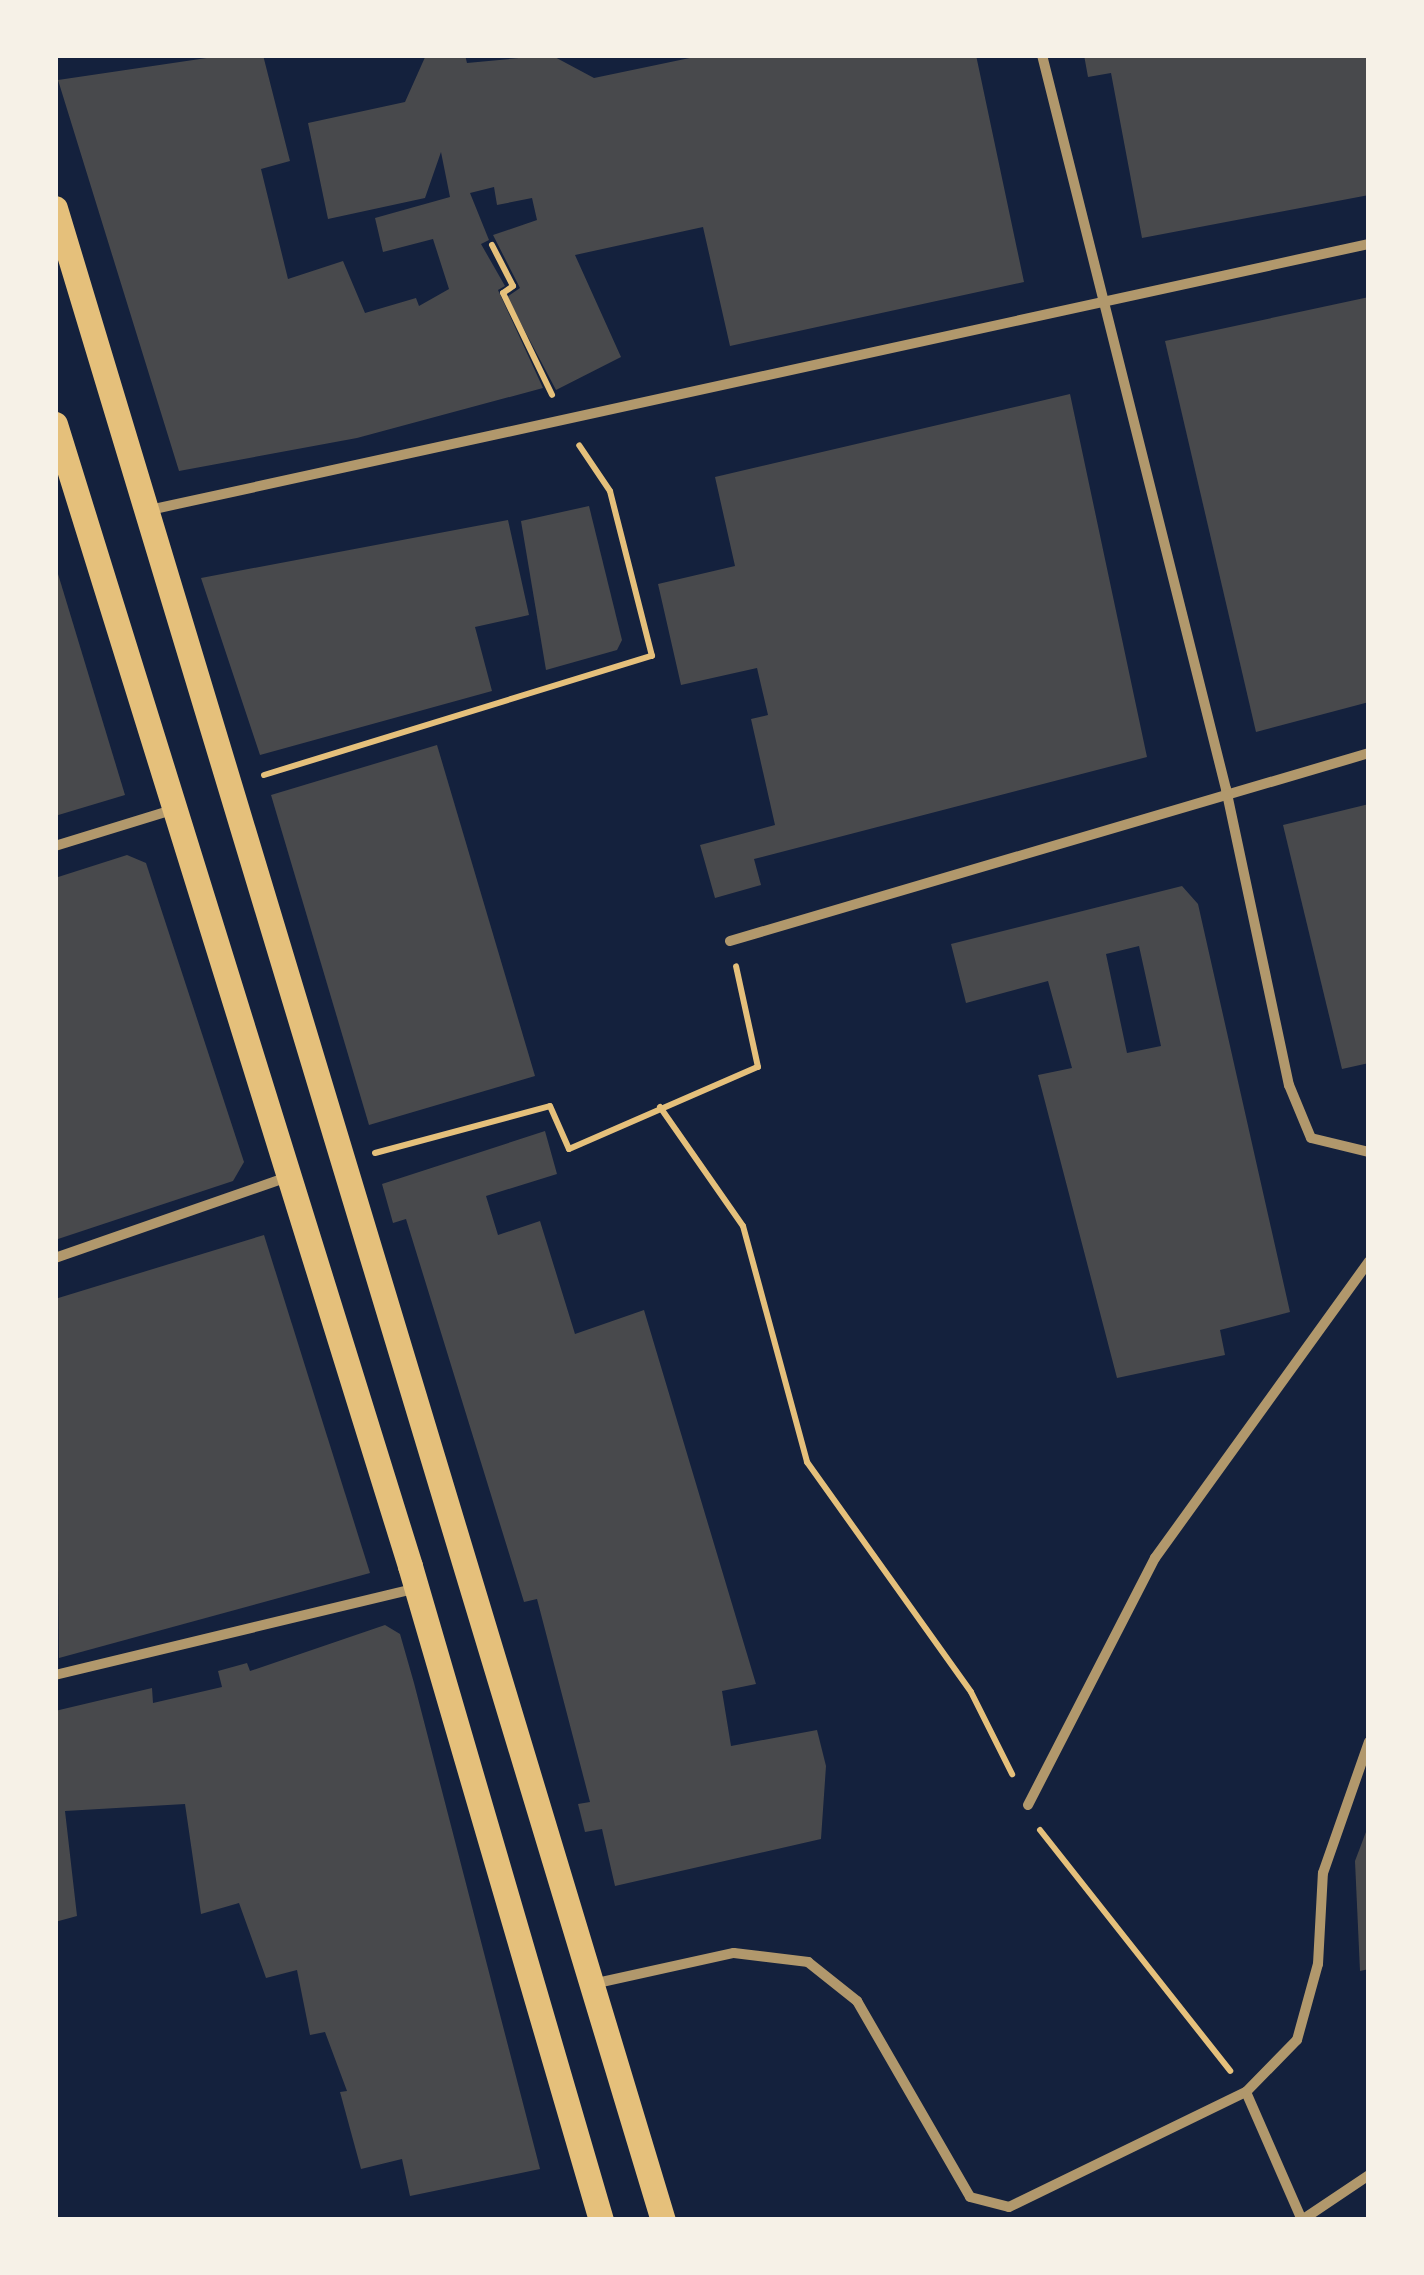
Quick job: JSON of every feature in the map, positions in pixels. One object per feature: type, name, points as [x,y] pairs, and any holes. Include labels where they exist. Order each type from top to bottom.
[{"type":"main road","points":[[55,208],[140,512],[597,1983],[662,2220]]},
{"type":"main road","points":[[55,424],[169,811],[416,1588],[601,2220]]},
{"type":"street","points":[[1042,55],[1226,789],[1288,1085],[1311,1138],[1369,1152]]},
{"type":"street","points":[[140,512],[566,424],[1104,300],[1369,244]]},
{"type":"street","points":[[730,941],[1226,789],[1369,753]]},
{"type":"street","points":[[55,846],[169,811]]},
{"type":"street","points":[[55,1258],[288,1177]]},
{"type":"street","points":[[1028,1805],[1156,1558],[1369,1261]]},
{"type":"street","points":[[55,1675],[416,1588]]},
{"type":"street","points":[[597,1983],[734,1953],[808,1962],[856,2002],[970,2197],[1008,2207],[1246,2092],[1297,2040],[1318,1964],[1324,1873],[1369,1742]]},
{"type":"street","points":[[1246,2092],[1302,2220],[1369,2175]]},
{"type":"path","points":[[226,791],[652,656],[610,492],[566,424],[503,292],[513,286],[492,244]]},
{"type":"path","points":[[341,1159],[550,1106],[569,1148],[758,1067],[730,941]]},
{"type":"path","points":[[660,1108],[744,1226],[807,1462],[971,1692],[1028,1805],[1082,1894],[1131,1942],[1246,2092]]},
{"type":"building","points":[[227,55],[263,55],[290,161],[261,169],[288,279],[343,261],[365,313],[416,298],[419,306],[449,289],[433,239],[383,252],[375,218],[450,197],[441,152],[425,198],[328,219],[308,123],[405,102],[426,55],[465,55],[467,63],[551,55],[594,78],[704,55],[976,55],[1024,282],[730,346],[703,227],[575,255],[621,357],[556,390],[507,297],[520,288],[493,235],[537,220],[532,198],[497,205],[494,187],[470,193],[489,240],[481,244],[505,286],[498,290],[543,388],[357,438],[179,471],[58,80]]},
{"type":"building","points":[[1084,55],[1369,55],[1369,195],[1142,238],[1111,73],[1088,77]]},
{"type":"building","points":[[1369,297],[1369,702],[1256,732],[1165,341]]},
{"type":"building","points":[[1070,394],[1147,757],[754,859],[761,885],[715,898],[700,845],[775,825],[751,719],[768,715],[757,668],[681,685],[658,584],[735,566],[715,477]]},
{"type":"building","points":[[589,506],[622,640],[617,650],[546,670],[521,521]]},
{"type":"building","points":[[508,520],[529,615],[475,627],[492,691],[260,755],[201,578]]},
{"type":"building","points":[[55,564],[125,795],[55,816]]},
{"type":"building","points":[[437,745],[535,1076],[369,1125],[271,795]]},
{"type":"building","points":[[1369,804],[1369,1063],[1342,1069],[1283,825]]},
{"type":"building","points":[[127,855],[146,863],[244,1162],[233,1181],[55,1240],[55,878]]},
{"type":"building","points":[[1182,886],[1198,904],[1290,1312],[1220,1330],[1225,1355],[1117,1378],[1038,1075],[1072,1068],[1048,981],[966,1003],[951,944]],"holes":[[[1139,946],[1161,1046],[1127,1053],[1106,954]]]},
{"type":"building","points":[[545,1131],[557,1174],[486,1196],[498,1235],[540,1221],[575,1334],[644,1310],[756,1684],[722,1691],[731,1746],[817,1730],[826,1766],[821,1839],[615,1886],[602,1829],[585,1832],[578,1804],[590,1802],[537,1599],[524,1602],[406,1219],[393,1223],[382,1184]]},
{"type":"building","points":[[264,1235],[370,1573],[59,1658],[55,1299]]},
{"type":"building","points":[[385,1625],[400,1634],[414,1683],[540,2169],[410,2196],[402,2159],[361,2169],[340,2092],[347,2091],[325,2032],[310,2035],[297,1970],[266,1978],[239,1903],[201,1914],[185,1804],[65,1811],[77,1916],[55,1922],[55,1711],[152,1688],[153,1703],[222,1687],[218,1671],[247,1663],[250,1671]]},
{"type":"building","points":[[1369,1824],[1369,1969],[1360,1971],[1355,1861]]}]
